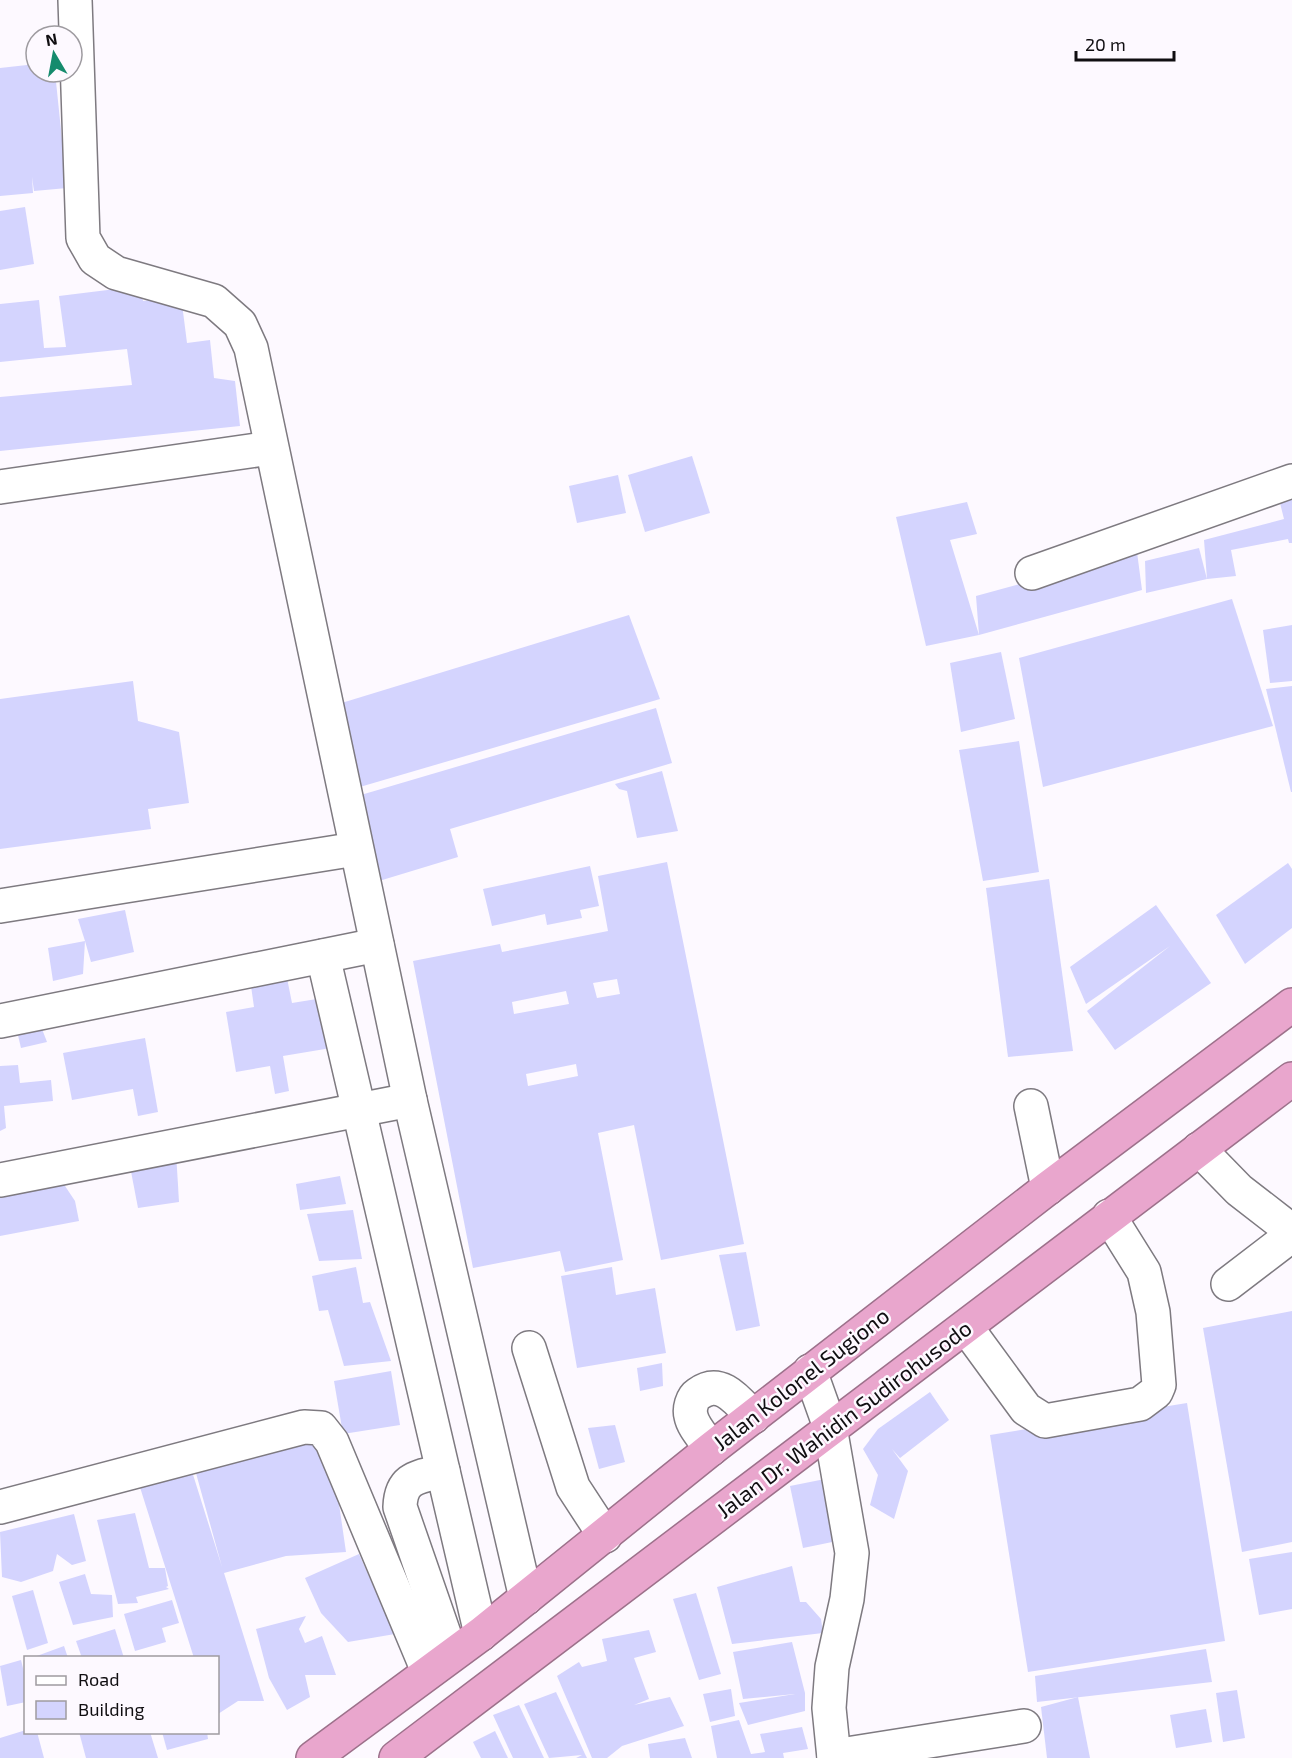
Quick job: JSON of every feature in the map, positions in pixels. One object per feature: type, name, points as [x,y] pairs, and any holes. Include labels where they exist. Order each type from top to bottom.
[{"type":"highway","name":"Jalan Kolonel Sugiono","points":[[313,1758],[440,1662],[481,1634],[810,1371],[1048,1188],[1292,1005]]},
{"type":"highway","name":"Jalan Dr. Wahidin Sudirohusodo","points":[[413,1752],[830,1427],[966,1327],[1108,1216],[1219,1170],[1292,1079]]},
{"type":"street","points":[[75,0],[83,238],[95,259],[116,273],[214,301],[240,324],[251,348],[410,1100],[526,1598]]},
{"type":"street","points":[[0,487],[271,448]]},
{"type":"street","points":[[1032,573],[1292,481]]},
{"type":"street","points":[[0,906],[356,849]]},
{"type":"street","points":[[0,1021],[377,945]]},
{"type":"street","points":[[323,956],[481,1634]]},
{"type":"street","points":[[0,1180],[410,1100]]},
{"type":"street","points":[[1031,1106],[1048,1188]]},
{"type":"street","points":[[1219,1170],[1292,1233],[1228,1284]]},
{"type":"street","points":[[966,1327],[1026,1409],[1045,1421],[1126,1407],[1149,1399],[1156,1392],[1160,1377],[1154,1312],[1133,1252],[1108,1216]]},
{"type":"street","points":[[529,1348],[573,1487],[605,1536]]},
{"type":"street","points":[[810,1371],[830,1427],[852,1553],[847,1599],[832,1667],[829,1708],[834,1757],[1024,1726]]},
{"type":"street","points":[[711,1449],[691,1417],[691,1406],[696,1395],[711,1388],[720,1388],[730,1394],[753,1417]]},
{"type":"street","points":[[0,1507],[304,1426],[321,1428],[332,1442],[440,1662]]},
{"type":"street","points":[[440,1662],[400,1507],[401,1492],[410,1480],[443,1471]]},
{"type":"building","points":[[24,65],[24,84],[56,84],[67,188],[34,191],[32,177],[33,193],[0,196],[0,68]]},
{"type":"building","points":[[25,207],[34,264],[0,270],[0,211]]},
{"type":"building","points":[[140,286],[143,301],[181,296],[187,343],[210,340],[214,378],[235,381],[240,426],[0,451],[0,397],[132,385],[127,349],[0,362],[0,304],[39,300],[44,348],[66,347],[59,296]]},
{"type":"building","points":[[692,456],[710,513],[645,532],[628,475]]},
{"type":"building","points":[[618,475],[626,513],[577,523],[569,486]]},
{"type":"building","points":[[1292,499],[1292,543],[1289,543],[1288,539],[1231,550],[1236,576],[1207,579],[1204,540],[1284,519],[1280,503]]},
{"type":"building","points":[[967,502],[977,534],[950,540],[979,635],[926,646],[896,517]]},
{"type":"building","points":[[1199,548],[1207,579],[1146,593],[1145,561]]},
{"type":"building","points":[[1137,552],[1142,590],[979,635],[976,596]]},
{"type":"building","points":[[1232,599],[1273,726],[1043,787],[1019,658]]},
{"type":"building","points":[[629,615],[660,699],[353,789],[335,705]]},
{"type":"building","points":[[1292,625],[1292,681],[1270,683],[1263,630]]},
{"type":"building","points":[[1001,652],[1015,719],[961,732],[950,663]]},
{"type":"building","points":[[133,681],[138,721],[179,732],[189,803],[148,809],[151,829],[0,849],[0,699]]},
{"type":"building","points":[[1292,686],[1292,792],[1291,792],[1266,689]]},
{"type":"building","points":[[656,708],[672,763],[450,829],[458,857],[379,881],[354,797]]},
{"type":"building","points":[[1019,741],[1039,872],[983,881],[959,750]]},
{"type":"building","points":[[662,771],[678,831],[637,838],[627,791],[619,789],[615,784]]},
{"type":"building","points":[[667,862],[744,1244],[661,1260],[634,1125],[598,1133],[623,1260],[565,1272],[560,1251],[473,1268],[413,961],[500,944],[502,952],[608,931],[598,876]],"holes":[[[617,979],[620,994],[597,998],[593,983]],[[566,991],[569,1004],[514,1014],[512,1002]],[[576,1064],[578,1076],[528,1086],[526,1074]]]},
{"type":"building","points":[[1288,863],[1292,869],[1292,928],[1245,964],[1216,915]]},
{"type":"building","points":[[590,866],[599,906],[580,910],[582,918],[547,925],[545,914],[492,926],[483,889]]},
{"type":"building","points":[[1049,879],[1073,1051],[1008,1057],[986,888]]},
{"type":"building","points":[[1156,905],[1211,983],[1115,1050],[1087,1011],[1170,946],[1086,1004],[1070,967]]},
{"type":"building","points":[[125,910],[134,952],[91,962],[78,919]]},
{"type":"building","points":[[85,941],[83,974],[53,981],[48,948]]},
{"type":"building","points":[[286,973],[292,1003],[323,998],[331,1048],[283,1056],[289,1091],[275,1094],[270,1066],[236,1072],[226,1012],[254,1007],[250,979]]},
{"type":"building","points":[[37,1016],[47,1042],[21,1048],[17,1031]]},
{"type":"building","points":[[145,1038],[158,1112],[138,1116],[133,1089],[72,1100],[63,1053]]},
{"type":"building","points":[[18,1065],[20,1083],[51,1080],[53,1101],[4,1106],[6,1128],[0,1131],[0,1066]]},
{"type":"building","points":[[176,1152],[179,1202],[138,1208],[129,1161]]},
{"type":"building","points":[[340,1176],[346,1204],[300,1210],[296,1184]]},
{"type":"building","points":[[63,1183],[75,1201],[79,1221],[0,1236],[0,1187]]},
{"type":"building","points":[[353,1210],[362,1259],[319,1261],[307,1214]]},
{"type":"building","points":[[746,1252],[760,1326],[736,1331],[719,1255]]},
{"type":"building","points":[[356,1267],[363,1303],[370,1302],[391,1361],[344,1366],[328,1310],[319,1311],[312,1276]]},
{"type":"building","points":[[612,1267],[616,1295],[655,1288],[666,1353],[577,1368],[561,1276]]},
{"type":"building","points":[[1292,1311],[1292,1542],[1242,1552],[1203,1328]]},
{"type":"building","points":[[662,1363],[663,1386],[640,1391],[637,1368]]},
{"type":"building","points":[[391,1371],[400,1425],[343,1434],[334,1381]]},
{"type":"building","points":[[930,1392],[949,1420],[900,1458],[892,1449],[908,1471],[894,1519],[870,1505],[878,1475],[863,1449],[878,1429]]},
{"type":"building","points":[[1187,1403],[1225,1641],[1028,1672],[990,1435]]},
{"type":"building","points":[[615,1425],[625,1462],[599,1469],[588,1428]]},
{"type":"building","points":[[330,1442],[346,1552],[286,1556],[224,1573],[264,1701],[238,1701],[219,1713],[219,1656],[193,1656],[138,1481],[190,1465],[222,1567],[194,1466],[251,1451]]},
{"type":"building","points":[[830,1478],[842,1540],[803,1548],[790,1486]]},
{"type":"building","points":[[135,1513],[149,1568],[165,1568],[168,1586],[166,1587],[169,1589],[136,1597],[138,1603],[118,1604],[97,1520]]},
{"type":"building","points":[[74,1514],[86,1561],[72,1565],[57,1554],[53,1571],[21,1582],[2,1577],[0,1532]]},
{"type":"building","points":[[1292,1552],[1292,1609],[1259,1615],[1249,1559]]},
{"type":"building","points":[[359,1554],[395,1634],[348,1642],[321,1613],[305,1578]]},
{"type":"building","points":[[792,1566],[800,1602],[806,1602],[821,1619],[823,1633],[732,1644],[717,1587]]},
{"type":"building","points":[[85,1574],[91,1594],[112,1595],[113,1617],[73,1625],[59,1582]]},
{"type":"building","points":[[33,1590],[48,1643],[27,1650],[12,1596]]},
{"type":"building","points":[[696,1593],[721,1674],[699,1680],[673,1599]]},
{"type":"building","points":[[172,1600],[179,1623],[162,1628],[166,1642],[135,1651],[124,1614]]},
{"type":"building","points":[[306,1616],[299,1629],[305,1643],[322,1636],[336,1675],[305,1675],[310,1697],[287,1710],[269,1678],[256,1629]]},
{"type":"building","points":[[115,1629],[123,1656],[81,1656],[76,1641]]},
{"type":"building","points":[[649,1630],[656,1652],[634,1658],[649,1699],[634,1705],[670,1697],[684,1726],[622,1746],[607,1758],[592,1758],[557,1676],[579,1662],[582,1667],[607,1661],[602,1639]]},
{"type":"building","points":[[792,1642],[805,1693],[805,1711],[748,1725],[739,1703],[795,1694],[743,1699],[733,1652]]},
{"type":"building","points":[[64,1646],[67,1656],[37,1656]]},
{"type":"building","points":[[1206,1649],[1212,1682],[1037,1702],[1035,1676]]},
{"type":"building","points":[[21,1660],[24,1672],[24,1702],[7,1706],[0,1666]]},
{"type":"building","points":[[731,1689],[735,1716],[710,1722],[703,1694]]},
{"type":"building","points":[[1237,1690],[1245,1738],[1223,1742],[1216,1693]]},
{"type":"building","points":[[556,1692],[587,1758],[576,1758],[582,1755],[549,1758],[524,1704]]},
{"type":"building","points":[[1078,1697],[1090,1758],[1047,1758],[1041,1707]]},
{"type":"building","points":[[519,1705],[544,1758],[513,1758],[493,1715]]},
{"type":"building","points":[[1206,1709],[1212,1742],[1176,1748],[1170,1715]]},
{"type":"building","points":[[739,1720],[751,1754],[765,1752],[760,1734],[802,1727],[808,1749],[783,1753],[784,1758],[717,1758],[711,1726]]},
{"type":"building","points":[[24,1731],[24,1734],[38,1734],[44,1758],[0,1758],[0,1738]]},
{"type":"building","points":[[495,1731],[508,1758],[481,1758],[473,1742]]},
{"type":"building","points":[[80,1734],[151,1734],[158,1758],[86,1758]]},
{"type":"building","points":[[163,1734],[207,1734],[208,1739],[167,1750]]},
{"type":"building","points":[[685,1738],[692,1758],[650,1758],[648,1744]]}]
